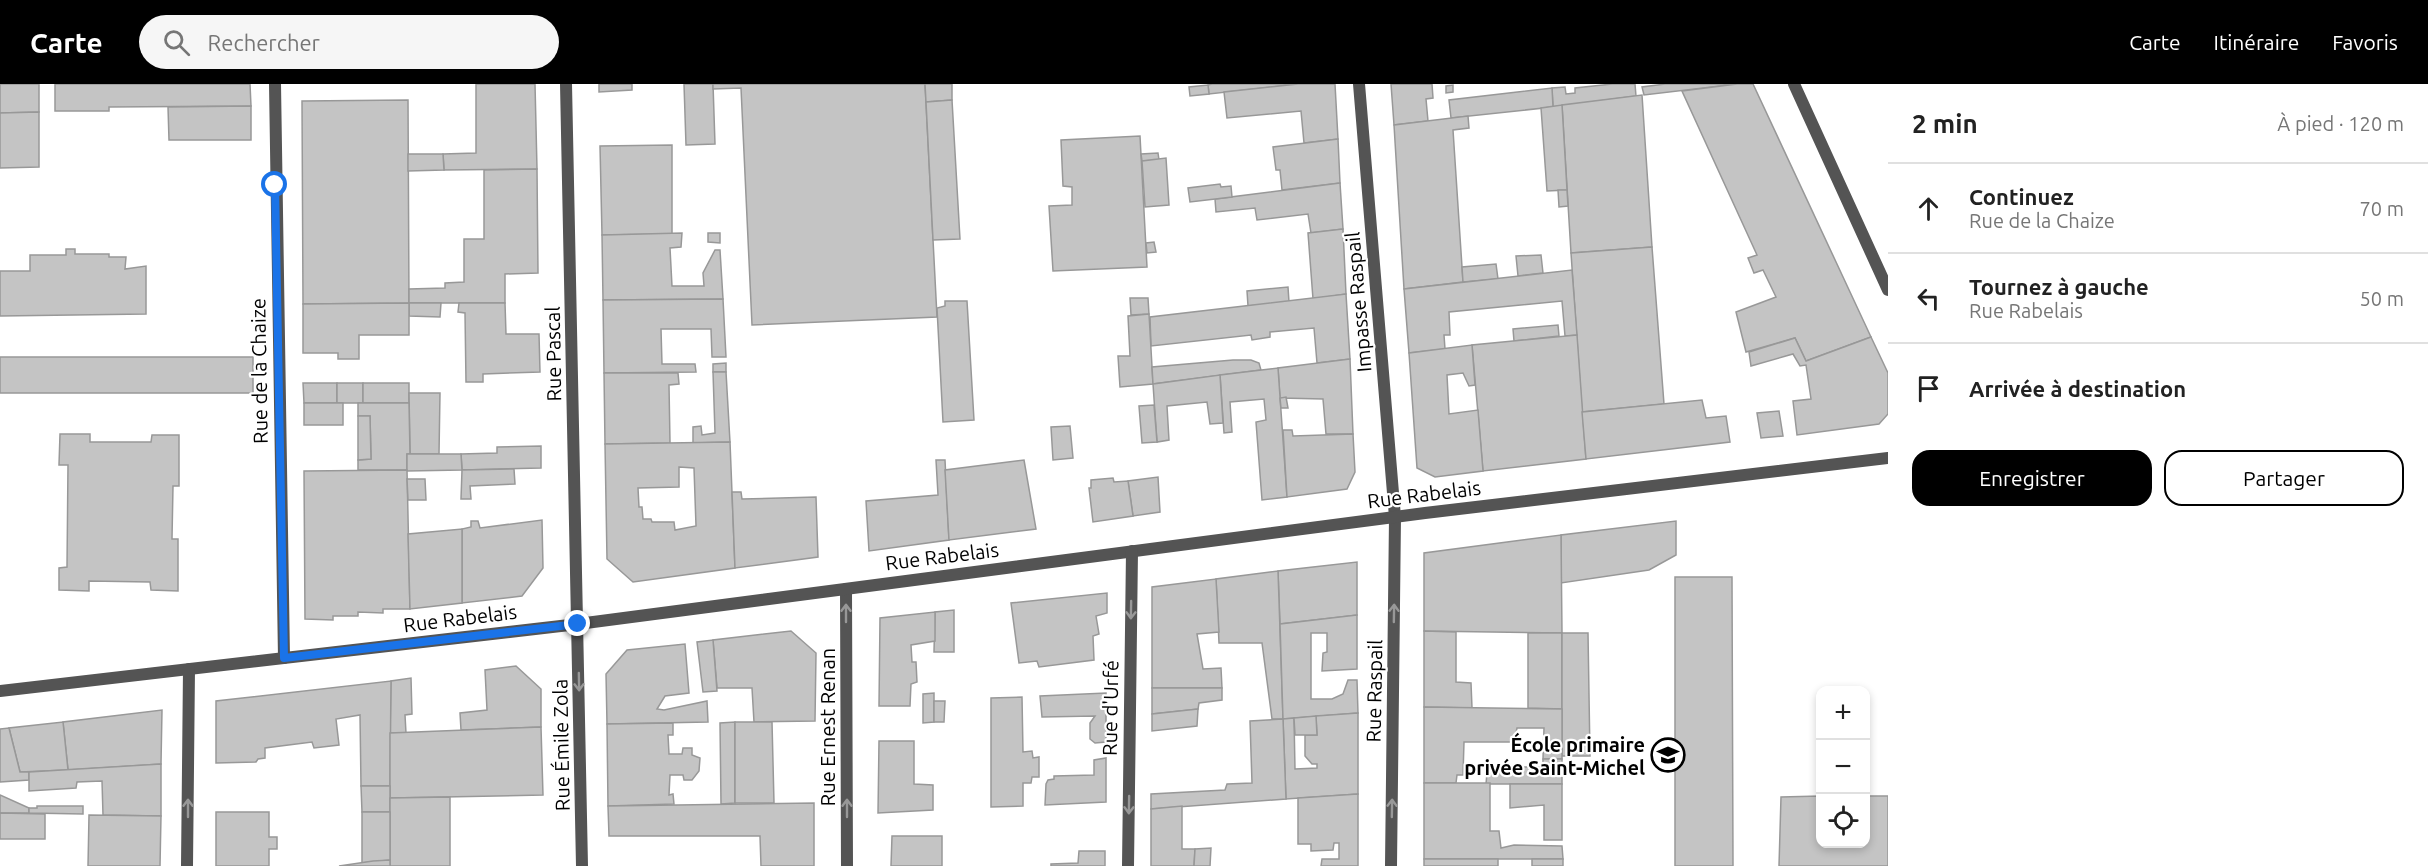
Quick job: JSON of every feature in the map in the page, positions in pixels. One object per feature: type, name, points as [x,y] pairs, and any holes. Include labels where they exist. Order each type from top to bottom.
[{"type":"street","name":"Rue de la Chaize","points":[[275,84],[284,658]]},
{"type":"street","name":"Rue Pascal","points":[[566,84],[578,624]]},
{"type":"street","name":"Impasse Raspail","points":[[1359,84],[1395,517]]},
{"type":"street","points":[[1794,84],[1888,290]]},
{"type":"street","name":"Rue Rabelais","points":[[0,691],[578,624],[1395,517],[1888,458]]},
{"type":"street","name":"Rue Raspail","points":[[1391,866],[1395,517]]},
{"type":"street","name":"Rue d'Urfé","points":[[1128,866],[1131,551]]},
{"type":"street","name":"Rue Ernest Renan","points":[[846,589],[847,866]]},
{"type":"street","name":"Rue Émile Zola","points":[[578,624],[582,866]]},
{"type":"street","points":[[187,866],[189,669]]},
{"type":"building","points":[[0,84],[39,84],[39,112],[0,113]]},
{"type":"building","points":[[55,84],[250,84],[251,106],[109,107],[109,111],[55,111]]},
{"type":"building","points":[[476,84],[535,84],[537,169],[444,170],[443,154],[476,153]]},
{"type":"building","points":[[599,84],[632,84],[632,90],[599,92]]},
{"type":"building","points":[[684,84],[713,84],[715,144],[686,145]]},
{"type":"building","points":[[713,84],[925,84],[937,317],[752,325],[741,88],[713,89]]},
{"type":"building","points":[[925,84],[952,84],[952,100],[926,102]]},
{"type":"building","points":[[1298,84],[1209,94],[1208,85]]},
{"type":"building","points":[[1298,84],[1335,84],[1338,139],[1304,143],[1301,111],[1227,118],[1224,92]]},
{"type":"building","points":[[1391,84],[1432,84],[1433,98],[1426,99],[1428,121],[1394,125]]},
{"type":"building","points":[[1635,84],[1636,96],[1553,107],[1552,88],[1565,87],[1566,94],[1575,93],[1575,88]]},
{"type":"building","points":[[1665,84],[1737,84],[1644,95],[1642,87]]},
{"type":"building","points":[[1753,84],[1871,337],[1806,361],[1795,338],[1746,352],[1736,312],[1776,297],[1763,270],[1754,273],[1748,258],[1757,255],[1682,91]]},
{"type":"building","points":[[1208,85],[1209,94],[1190,96],[1189,87]]},
{"type":"building","points":[[1453,85],[1453,92],[1446,93],[1446,86]]},
{"type":"building","points":[[1552,88],[1553,107],[1451,118],[1449,100]]},
{"type":"building","points":[[1642,95],[1652,247],[1571,253],[1562,105]]},
{"type":"building","points":[[408,100],[409,303],[303,304],[302,101]]},
{"type":"building","points":[[952,100],[960,239],[933,240],[926,102]]},
{"type":"building","points":[[1562,105],[1567,190],[1547,191],[1541,108]]},
{"type":"building","points":[[251,106],[251,140],[169,140],[168,107]]},
{"type":"building","points":[[39,112],[39,167],[0,168],[0,113]]},
{"type":"building","points":[[1468,116],[1469,128],[1453,130],[1463,282],[1404,289],[1394,125]]},
{"type":"building","points":[[1140,136],[1147,267],[1053,271],[1049,206],[1072,205],[1072,187],[1063,186],[1061,140]]},
{"type":"building","points":[[1338,139],[1340,183],[1282,190],[1280,170],[1276,170],[1273,147]]},
{"type":"building","points":[[672,145],[672,234],[602,235],[600,146]]},
{"type":"building","points":[[1158,153],[1159,160],[1142,161],[1141,154]]},
{"type":"building","points":[[408,154],[443,154],[444,170],[408,171]]},
{"type":"building","points":[[1166,158],[1169,205],[1145,207],[1142,161]]},
{"type":"building","points":[[537,169],[538,273],[505,274],[505,303],[409,303],[409,289],[445,288],[445,283],[464,282],[464,239],[484,239],[484,170]]},
{"type":"building","points":[[1340,183],[1343,229],[1311,233],[1308,214],[1257,220],[1255,208],[1216,212],[1215,199]]},
{"type":"building","points":[[1220,184],[1221,187],[1231,186],[1232,197],[1190,202],[1188,188]]},
{"type":"building","points":[[1558,190],[1567,190],[1568,206],[1559,207]]},
{"type":"building","points":[[1343,229],[1346,294],[1313,299],[1308,233]]},
{"type":"building","points":[[682,233],[681,247],[670,248],[672,286],[704,286],[703,273],[715,250],[720,250],[723,299],[603,300],[602,235]]},
{"type":"building","points":[[708,233],[720,233],[720,243],[708,242]]},
{"type":"building","points":[[1154,242],[1156,252],[1147,253],[1146,243]]},
{"type":"building","points":[[1652,247],[1664,404],[1582,412],[1571,253]]},
{"type":"building","points":[[66,249],[75,249],[75,254],[109,254],[109,257],[126,257],[125,269],[146,266],[146,314],[0,316],[0,271],[30,271],[30,255],[66,255]]},
{"type":"building","points":[[1541,255],[1543,273],[1518,276],[1516,256]]},
{"type":"building","points":[[1496,264],[1498,279],[1463,282],[1462,267]]},
{"type":"building","points":[[1572,270],[1577,335],[1565,336],[1562,301],[1449,312],[1450,335],[1444,335],[1445,349],[1409,353],[1404,289]]},
{"type":"building","points":[[1288,287],[1289,302],[1248,306],[1247,291]]},
{"type":"building","points":[[1346,294],[1350,359],[1317,363],[1314,328],[1270,332],[1270,337],[1252,340],[1251,335],[1151,346],[1150,317]]},
{"type":"building","points":[[1130,298],[1148,298],[1149,314],[1131,315]]},
{"type":"building","points":[[723,299],[726,357],[712,357],[711,329],[661,329],[662,364],[695,364],[696,372],[604,373],[603,300]]},
{"type":"building","points":[[945,301],[967,301],[974,420],[943,422],[937,308],[945,306]]},
{"type":"building","points":[[409,303],[441,303],[440,317],[409,316]]},
{"type":"building","points":[[409,303],[409,335],[359,335],[359,359],[338,359],[338,353],[303,353],[303,304]]},
{"type":"building","points":[[459,303],[505,303],[506,334],[539,334],[540,372],[483,374],[483,382],[466,382],[465,313],[458,312]]},
{"type":"building","points":[[1149,314],[1153,384],[1120,387],[1118,356],[1130,356],[1128,316]]},
{"type":"building","points":[[1558,325],[1559,336],[1514,341],[1513,329]]},
{"type":"building","points":[[1577,335],[1586,459],[1483,471],[1472,345]]},
{"type":"building","points":[[1871,337],[1888,373],[1888,414],[1879,424],[1797,435],[1793,401],[1811,399],[1806,365],[1800,366],[1793,354],[1751,366],[1749,352],[1795,338],[1806,361]]},
{"type":"building","points":[[1472,345],[1475,385],[1469,386],[1463,373],[1447,375],[1449,414],[1478,410],[1483,471],[1435,477],[1417,468],[1409,353]]},
{"type":"building","points":[[0,357],[253,357],[253,393],[0,393]]},
{"type":"building","points":[[1350,359],[1353,434],[1326,434],[1323,399],[1280,398],[1278,368]]},
{"type":"building","points":[[1251,360],[1259,363],[1261,370],[1153,384],[1152,367]]},
{"type":"building","points":[[726,363],[726,372],[713,372],[713,364]]},
{"type":"building","points":[[1278,368],[1287,497],[1262,500],[1256,422],[1266,420],[1264,399],[1230,402],[1232,432],[1224,433],[1220,375]]},
{"type":"building","points":[[713,372],[726,372],[730,442],[693,443],[693,427],[701,426],[702,435],[715,433]]},
{"type":"building","points":[[604,373],[678,373],[679,384],[669,385],[670,443],[605,444]]},
{"type":"building","points":[[1220,375],[1223,423],[1210,424],[1207,402],[1167,406],[1169,440],[1157,442],[1153,384]]},
{"type":"building","points":[[303,383],[337,383],[337,403],[304,403]]},
{"type":"building","points":[[337,383],[363,383],[363,403],[337,403]]},
{"type":"building","points":[[363,383],[409,383],[409,403],[363,403]]},
{"type":"building","points":[[409,393],[440,393],[439,454],[410,454]]},
{"type":"building","points":[[1286,397],[1288,408],[1281,408],[1280,398]]},
{"type":"building","points":[[1702,400],[1706,418],[1726,416],[1730,442],[1586,459],[1582,412]]},
{"type":"building","points":[[304,403],[343,403],[343,425],[304,425]]},
{"type":"building","points":[[358,403],[409,403],[410,454],[407,454],[407,470],[358,470],[358,460],[371,459],[370,416],[358,416]]},
{"type":"building","points":[[1154,405],[1157,442],[1142,443],[1139,406]]},
{"type":"building","points":[[1779,411],[1783,436],[1761,438],[1757,413]]},
{"type":"building","points":[[358,416],[370,416],[371,459],[358,460]]},
{"type":"building","points":[[1070,426],[1073,458],[1053,460],[1051,427]]},
{"type":"building","points":[[1283,430],[1292,430],[1293,436],[1353,434],[1355,472],[1347,489],[1287,497]]},
{"type":"building","points":[[60,434],[90,434],[90,442],[151,442],[152,435],[179,435],[179,486],[173,486],[172,539],[178,539],[178,591],[151,590],[150,582],[89,581],[89,591],[59,590],[59,568],[67,567],[68,465],[59,465]]},
{"type":"building","points":[[730,442],[735,568],[633,582],[607,559],[605,444]],"holes":[[[679,467],[694,468],[696,526],[675,530],[674,522],[652,522],[651,519],[643,519],[642,507],[639,507],[638,488],[679,487]]]},
{"type":"building","points":[[541,446],[541,468],[462,470],[461,454],[497,453],[497,447]]},
{"type":"building","points":[[407,454],[461,454],[462,470],[407,471]]},
{"type":"building","points":[[936,460],[945,460],[949,540],[869,551],[866,501],[938,495]]},
{"type":"building","points":[[1024,460],[1036,529],[949,540],[945,470]]},
{"type":"building","points":[[514,469],[515,484],[470,486],[471,499],[461,499],[462,470]]},
{"type":"building","points":[[407,470],[410,609],[383,609],[383,613],[358,612],[358,616],[333,616],[333,620],[305,619],[304,471]]},
{"type":"building","points":[[1158,477],[1160,512],[1133,516],[1128,481]]},
{"type":"building","points":[[1113,478],[1114,482],[1128,481],[1133,516],[1093,522],[1089,488],[1091,488],[1091,480]]},
{"type":"building","points":[[407,479],[425,479],[426,500],[408,500]]},
{"type":"building","points":[[732,492],[741,492],[742,499],[816,497],[818,557],[735,568]]},
{"type":"building","points":[[542,520],[543,568],[522,596],[462,603],[462,529],[471,527],[471,521],[478,521],[480,528]]},
{"type":"building","points":[[1676,521],[1676,555],[1649,570],[1561,583],[1561,535]]},
{"type":"building","points":[[462,529],[462,603],[410,609],[408,534]]},
{"type":"building","points":[[1561,535],[1562,633],[1424,631],[1424,553]]},
{"type":"building","points":[[1357,562],[1357,615],[1280,624],[1278,571]]},
{"type":"building","points":[[1278,571],[1283,719],[1272,719],[1262,643],[1219,643],[1216,579]]},
{"type":"building","points":[[1675,577],[1732,577],[1733,866],[1675,866]]},
{"type":"building","points":[[1216,579],[1219,632],[1197,634],[1203,669],[1221,668],[1222,688],[1152,688],[1152,587]]},
{"type":"building","points":[[1107,593],[1107,613],[1096,616],[1099,634],[1093,636],[1094,660],[1039,667],[1037,661],[1019,663],[1011,603]]},
{"type":"building","points":[[954,610],[954,652],[934,652],[935,612]]},
{"type":"building","points":[[935,612],[935,641],[911,645],[912,662],[916,662],[917,682],[911,684],[910,706],[879,706],[880,618]]},
{"type":"building","points":[[1357,615],[1357,669],[1322,671],[1323,653],[1327,652],[1327,633],[1311,633],[1311,699],[1332,699],[1343,694],[1348,680],[1357,680],[1358,713],[1283,719],[1280,624]]},
{"type":"building","points":[[791,631],[816,653],[815,721],[754,722],[752,688],[717,688],[713,640]]},
{"type":"building","points":[[1424,631],[1456,632],[1456,682],[1471,683],[1472,708],[1424,707]]},
{"type":"building","points":[[1528,633],[1562,633],[1562,709],[1528,708]]},
{"type":"building","points":[[1562,633],[1588,633],[1590,756],[1562,756]]},
{"type":"building","points":[[713,640],[717,691],[703,692],[697,642]]},
{"type":"building","points":[[685,644],[689,693],[665,696],[657,709],[664,710],[707,701],[708,722],[607,724],[606,674],[627,650]]},
{"type":"building","points":[[516,666],[541,689],[541,727],[461,730],[460,713],[487,710],[485,670]]},
{"type":"building","points":[[411,678],[412,714],[405,715],[406,733],[390,733],[391,681]]},
{"type":"building","points":[[391,681],[390,786],[361,786],[360,715],[336,719],[339,745],[314,748],[312,742],[265,748],[265,758],[258,759],[256,762],[216,763],[216,701]]},
{"type":"building","points":[[1152,688],[1222,688],[1222,700],[1199,703],[1198,709],[1152,714]]},
{"type":"building","points":[[934,693],[934,722],[923,723],[923,694]]},
{"type":"building","points":[[1106,693],[1106,742],[1095,743],[1090,739],[1090,723],[1095,716],[1042,717],[1040,696]]},
{"type":"building","points":[[1022,697],[1023,752],[1032,751],[1033,758],[1039,757],[1039,777],[1032,777],[1031,783],[1023,783],[1023,806],[991,807],[991,698]]},
{"type":"building","points":[[934,701],[945,701],[944,722],[934,722]]},
{"type":"building","points":[[1424,707],[1562,709],[1562,759],[1543,759],[1544,728],[1517,728],[1514,742],[1464,742],[1463,775],[1457,775],[1456,783],[1424,783]]},
{"type":"building","points":[[1198,709],[1197,726],[1152,731],[1152,714]]},
{"type":"building","points":[[162,710],[161,764],[68,770],[63,722]]},
{"type":"building","points":[[1358,713],[1358,794],[1286,799],[1283,719],[1294,718],[1295,769],[1317,768],[1317,764],[1312,764],[1305,756],[1305,735],[1317,735],[1316,716]]},
{"type":"building","points":[[1316,716],[1317,735],[1295,735],[1294,718]]},
{"type":"building","points":[[1283,719],[1286,799],[1151,809],[1151,794],[1225,790],[1227,784],[1252,783],[1250,721]]},
{"type":"building","points":[[63,722],[68,770],[20,772],[9,728]]},
{"type":"building","points":[[735,722],[735,803],[721,804],[720,723]]},
{"type":"building","points":[[735,722],[772,722],[774,803],[735,803]]},
{"type":"building","points":[[673,723],[673,735],[668,735],[669,754],[682,754],[683,748],[692,748],[692,755],[700,758],[699,771],[692,780],[684,780],[683,775],[670,775],[669,795],[673,794],[674,804],[608,806],[607,724]]},
{"type":"building","points":[[541,727],[543,795],[390,798],[390,733]]},
{"type":"building","points":[[9,728],[20,772],[29,772],[29,780],[0,782],[0,729]]},
{"type":"building","points":[[879,741],[914,741],[914,784],[933,785],[933,810],[878,813]]},
{"type":"building","points":[[1106,758],[1106,802],[1045,805],[1048,780],[1054,779],[1054,776],[1094,775],[1094,760]]},
{"type":"building","points":[[1543,759],[1562,759],[1562,767],[1543,766]]},
{"type":"building","points":[[161,764],[161,816],[103,815],[102,781],[77,782],[76,788],[29,791],[29,772]]},
{"type":"building","points":[[1497,767],[1562,767],[1562,784],[1486,784],[1487,773],[1496,773]]},
{"type":"building","points":[[1424,783],[1490,783],[1490,831],[1499,831],[1501,848],[1514,845],[1562,846],[1563,859],[1424,859]]},
{"type":"building","points":[[1510,784],[1562,784],[1562,840],[1544,840],[1544,805],[1510,808]]},
{"type":"building","points":[[361,786],[390,786],[390,812],[362,812]]},
{"type":"building","points":[[1358,794],[1358,866],[1321,866],[1322,859],[1339,859],[1339,843],[1334,843],[1333,850],[1311,851],[1311,844],[1298,844],[1298,798]]},
{"type":"building","points":[[0,795],[29,808],[29,813],[0,813]]},
{"type":"building","points":[[1816,796],[1816,848],[1870,848],[1870,796],[1888,796],[1888,866],[1779,866],[1781,797]]},
{"type":"building","points":[[450,797],[450,866],[390,866],[390,798]]},
{"type":"building","points":[[814,803],[814,866],[761,866],[760,836],[609,836],[608,806]]},
{"type":"building","points":[[37,806],[83,806],[83,814],[29,813],[29,808],[37,808]]},
{"type":"building","points":[[1182,806],[1182,849],[1195,849],[1194,866],[1151,866],[1151,809]]},
{"type":"building","points":[[216,812],[269,812],[269,837],[277,837],[277,849],[269,849],[269,866],[216,866]]},
{"type":"building","points":[[362,812],[390,812],[390,860],[362,863]]},
{"type":"building","points":[[0,813],[45,814],[45,839],[0,839]]},
{"type":"building","points":[[89,815],[161,816],[160,866],[88,866]]},
{"type":"building","points":[[892,836],[942,836],[942,866],[891,866]]},
{"type":"building","points":[[1211,848],[1210,866],[1194,866],[1195,849]]},
{"type":"building","points":[[1079,851],[1105,851],[1105,866],[1051,866],[1051,864],[1078,863]]},
{"type":"building","points":[[1424,859],[1498,859],[1498,866],[1424,866]]},
{"type":"building","points":[[1532,859],[1563,859],[1563,866],[1532,866]]},
{"type":"building","points":[[390,860],[390,866],[339,866],[373,861]]},
{"type":"place","name":"École primaire privée Saint-Michel","points":[[1668,755]]},
{"type":"route","points":[[275,185],[284,658],[578,624]]}]
